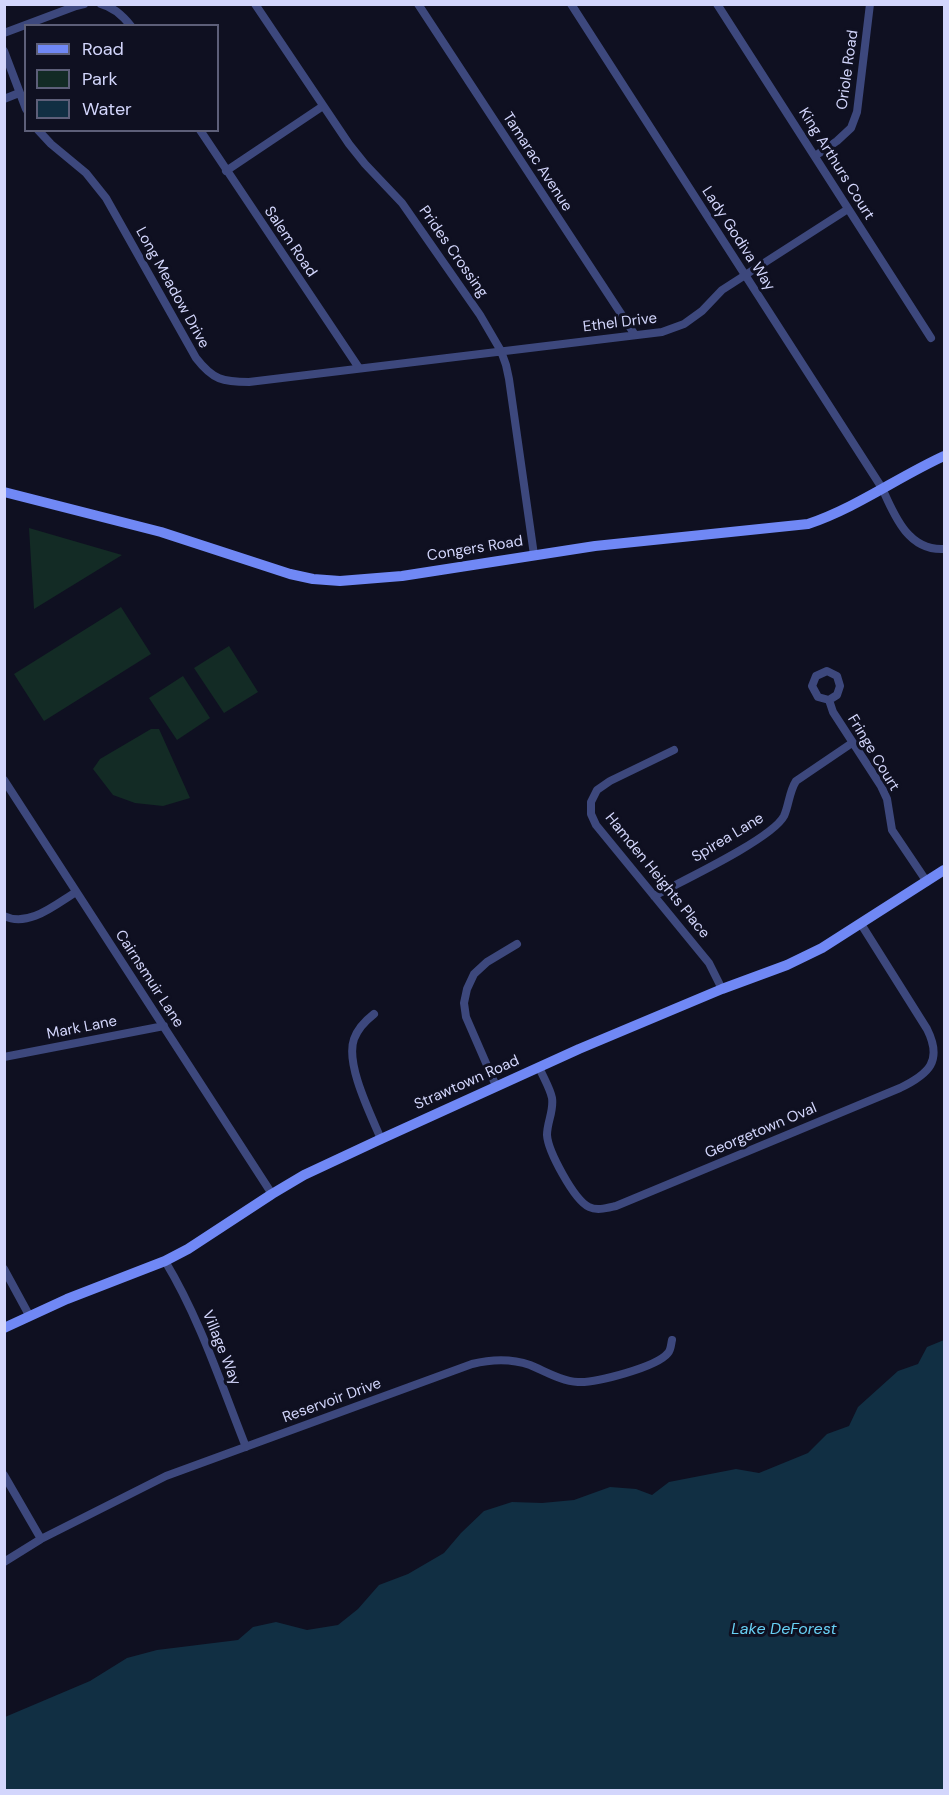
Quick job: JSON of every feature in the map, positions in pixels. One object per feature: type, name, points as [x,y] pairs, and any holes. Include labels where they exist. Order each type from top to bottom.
[{"type":"street","points":[[28,24],[84,4]]},
{"type":"street","points":[[101,4],[120,13],[129,24]]},
{"type":"street","name":"Prides Crossing","points":[[255,4],[360,158],[402,202],[480,315],[501,351],[509,379],[534,555]]},
{"type":"street","name":"Tamarac Avenue","points":[[418,4],[634,335]]},
{"type":"street","name":"Lady Godiva Way","points":[[571,4],[882,488],[894,516],[904,530],[918,543],[931,548],[945,549]]},
{"type":"street","name":"King Arthurs Court","points":[[717,4],[931,338]]},
{"type":"street","name":"Oriole Road","points":[[815,156],[851,128],[857,112],[870,4]]},
{"type":"street","points":[[4,33],[24,26]]},
{"type":"street","points":[[4,51],[24,104]]},
{"type":"street","points":[[4,99],[19,93]]},
{"type":"street","points":[[226,171],[323,105]]},
{"type":"street","name":"Long Meadow Drive","points":[[40,132],[97,185],[196,358],[206,371],[219,379],[249,382],[501,351]]},
{"type":"street","name":"Salem Road","points":[[201,132],[358,368]]},
{"type":"street","name":"Ethel Drive","points":[[501,351],[662,332],[684,324],[702,311],[722,290],[848,209]]},
{"type":"street","name":"Congers Road","points":[[4,492],[161,532],[301,577],[358,581],[597,546],[808,524],[838,513],[945,456]]},
{"type":"street","name":"Fringe Court","points":[[830,700],[833,712],[881,786],[887,799],[892,830],[927,882]]},
{"type":"street","name":"Spirea Lane","points":[[654,896],[716,864],[775,826],[783,817],[791,789],[796,781],[852,742]]},
{"type":"street","name":"Hamden Heights Place","points":[[674,750],[610,781],[597,790],[591,802],[591,813],[596,825],[709,963],[722,989]]},
{"type":"street","name":"Cairnsmuir Lane","points":[[4,780],[272,1194]]},
{"type":"street","name":"Strawtown Road","points":[[4,1329],[29,1315],[165,1261],[189,1249],[304,1175],[381,1139],[579,1049],[722,989],[787,965],[822,948],[945,870]]},
{"type":"street","points":[[4,916],[22,920],[33,917],[76,892]]},
{"type":"street","name":"Georgetown Oval","points":[[539,1067],[552,1097],[547,1131],[548,1143],[571,1190],[578,1199],[589,1208],[602,1209],[616,1206],[900,1088],[920,1079],[929,1068],[934,1057],[934,1041],[861,924]]},
{"type":"street","points":[[496,1086],[466,1017],[464,1003],[467,989],[474,975],[487,962],[517,944]]},
{"type":"street","points":[[374,1014],[358,1030],[353,1042],[352,1057],[355,1074],[381,1139]]},
{"type":"street","name":"Mark Lane","points":[[4,1057],[164,1026]]},
{"type":"street","name":"Village Way","points":[[165,1261],[183,1290],[246,1447]]},
{"type":"street","points":[[4,1269],[29,1315]]},
{"type":"street","name":"Reservoir Drive","points":[[4,1562],[41,1539],[166,1476],[472,1364],[492,1359],[510,1360],[576,1382],[597,1382],[619,1376],[660,1359],[669,1353],[672,1340]]},
{"type":"street","points":[[4,1475],[41,1539]]},
{"type":"green space","points":[[29,528],[122,555],[34,609]]},
{"type":"green space","points":[[121,607],[151,654],[44,721],[14,674]]},
{"type":"green space","points":[[229,646],[258,692],[224,713],[194,668]]},
{"type":"green space","points":[[183,676],[210,718],[177,740],[149,698]]},
{"type":"green space","points":[[151,729],[159,729],[190,798],[163,806],[135,803],[113,795],[93,769],[100,759]]},
{"type":"water","name":"Lake DeForest","points":[[944,1340],[944,1790],[5,1790],[5,1717],[90,1681],[127,1658],[157,1650],[238,1640],[253,1627],[276,1622],[307,1630],[338,1625],[358,1609],[379,1585],[408,1574],[444,1553],[484,1511],[512,1502],[542,1503],[574,1500],[610,1487],[636,1489],[652,1495],[669,1482],[736,1469],[759,1473],[808,1453],[827,1434],[849,1426],[858,1407],[898,1371],[918,1364],[927,1347]]}]
